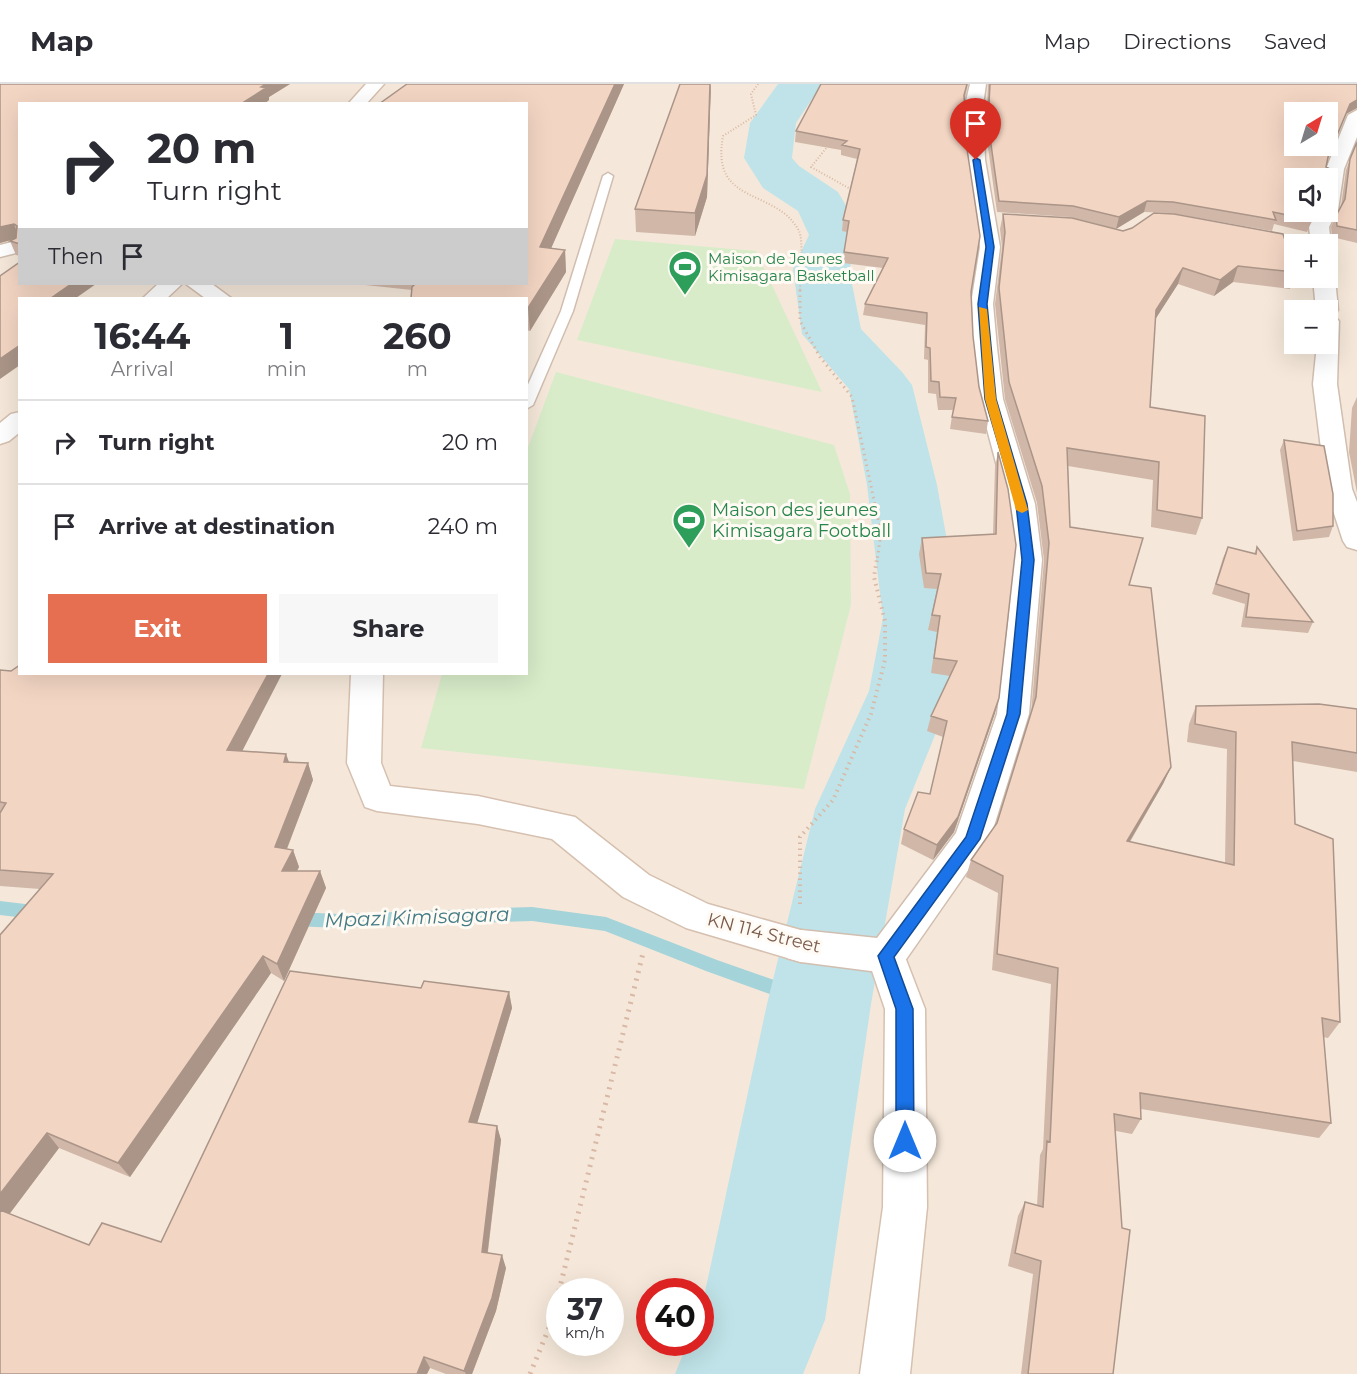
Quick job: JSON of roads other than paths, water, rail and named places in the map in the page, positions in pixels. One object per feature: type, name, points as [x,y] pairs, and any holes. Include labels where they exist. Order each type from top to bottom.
[{"type":"street","points":[[358,102],[376,84]]},
{"type":"street","points":[[885,1374],[905,1207],[904,1009],[886,956],[972,839],[1013,714],[1028,560],[1021,504],[991,399],[982,304],[990,247],[998,220],[976,160],[974,105],[978,84]]},
{"type":"street","points":[[1335,168],[1357,115]]},
{"type":"street","points":[[1221,230],[1284,242]]},
{"type":"street","points":[[0,250],[18,246]]},
{"type":"street","points":[[155,297],[170,285]]},
{"type":"street","points":[[199,285],[218,297]]},
{"type":"street","points":[[1328,354],[1325,384],[1339,489],[1357,541]]},
{"type":"street","points":[[0,436],[18,421]]},
{"type":"street","name":"KN 114 Street","points":[[367,675],[364,763],[377,798],[478,810],[562,827],[647,891],[699,917],[801,946],[886,956]]},
{"type":"lane","points":[[528,400],[567,311],[608,176]]},
{"type":"waterway","points":[[739,1374],[763,1320],[819,1004],[860,809],[911,691],[922,618],[902,485],[880,385],[832,334],[821,269],[836,235],[820,203],[781,177],[768,158],[773,123],[800,84]]},
{"type":"waterway","name":"Mpazi Kimisagara","points":[[0,908],[42,913]]},
{"type":"waterway","name":"Mpazi Kimisagara","points":[[294,919],[339,921],[532,914],[606,924],[712,966],[819,1004]]},
{"type":"place","name":"Maison de Jeunes Kimisagara Basketball","points":[[685,296]]},
{"type":"place","name":"Maison des jeunes Kimisagara Football","points":[[689,549]]}]
